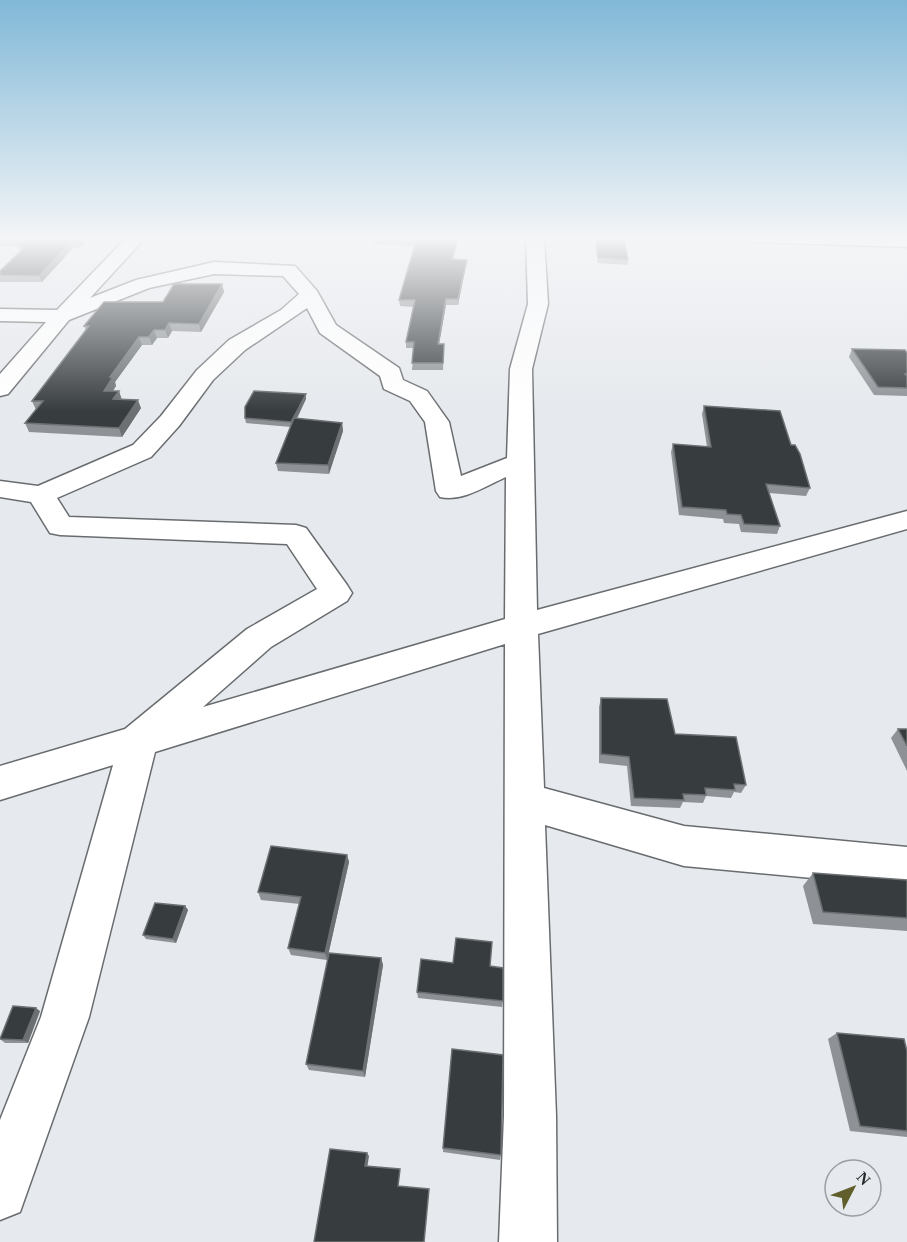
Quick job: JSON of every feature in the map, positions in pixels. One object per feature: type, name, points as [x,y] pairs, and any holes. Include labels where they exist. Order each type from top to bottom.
[{"type":"street","points":[[0,389],[82,295]]},
{"type":"street","points":[[0,315],[62,316],[115,295]]},
{"type":"street","points":[[0,489],[41,495],[142,451],[170,421],[205,375],[237,345],[288,314],[310,295],[327,328],[391,373],[392,384],[419,396],[437,422],[450,491],[519,462]]},
{"type":"street","points":[[528,1242],[530,1116],[519,627],[519,462],[521,369],[538,304],[538,295]]},
{"type":"street","points":[[0,1192],[66,1017],[139,740],[259,638],[336,593],[296,535],[60,526],[41,495]]},
{"type":"street","points":[[0,783],[519,627],[907,520]]},
{"type":"street","points":[[524,801],[684,846],[907,867]]},
{"type":"building","points":[[167,295],[216,295],[199,324],[169,323],[165,330],[154,330],[149,337],[139,337],[110,377],[113,377],[104,391],[119,391],[113,399],[138,400],[119,428],[25,423],[43,401],[32,401],[89,326],[84,326],[104,302],[163,302]]},
{"type":"building","points":[[400,295],[459,295],[458,299],[446,299],[438,344],[444,344],[443,363],[412,363],[414,342],[406,342],[415,300],[399,300]]},
{"type":"building","points":[[852,349],[905,350],[907,353],[907,374],[905,374],[907,388],[878,387]]},
{"type":"building","points":[[254,391],[306,394],[291,422],[245,418],[245,407]]},
{"type":"building","points":[[704,406],[780,411],[791,445],[795,445],[800,454],[810,488],[766,484],[780,526],[744,524],[741,515],[727,514],[726,510],[682,507],[673,444],[711,447]]},
{"type":"building","points":[[294,418],[342,423],[328,465],[276,463]]},
{"type":"building","points":[[601,698],[667,699],[675,734],[736,737],[746,785],[734,784],[735,790],[705,788],[706,795],[683,794],[684,800],[634,798],[629,757],[601,754]]},
{"type":"building","points":[[898,729],[907,729],[907,746]]},
{"type":"building","points":[[271,846],[347,855],[325,953],[288,948],[301,897],[258,892]]},
{"type":"building","points":[[813,873],[907,880],[907,918],[823,912]]},
{"type":"building","points":[[155,903],[185,906],[173,939],[143,935]]},
{"type":"building","points":[[456,938],[492,942],[490,966],[503,968],[503,1001],[417,992],[421,959],[453,963]]},
{"type":"building","points":[[329,953],[381,958],[363,1071],[306,1064]]},
{"type":"building","points":[[13,1006],[36,1008],[23,1040],[0,1039]]},
{"type":"building","points":[[837,1033],[904,1039],[907,1051],[907,1131],[860,1126]]},
{"type":"building","points":[[452,1049],[503,1055],[501,1155],[443,1148]]},
{"type":"building","points":[[330,1149],[367,1153],[365,1166],[400,1169],[398,1186],[429,1189],[424,1242],[314,1242]]}]
